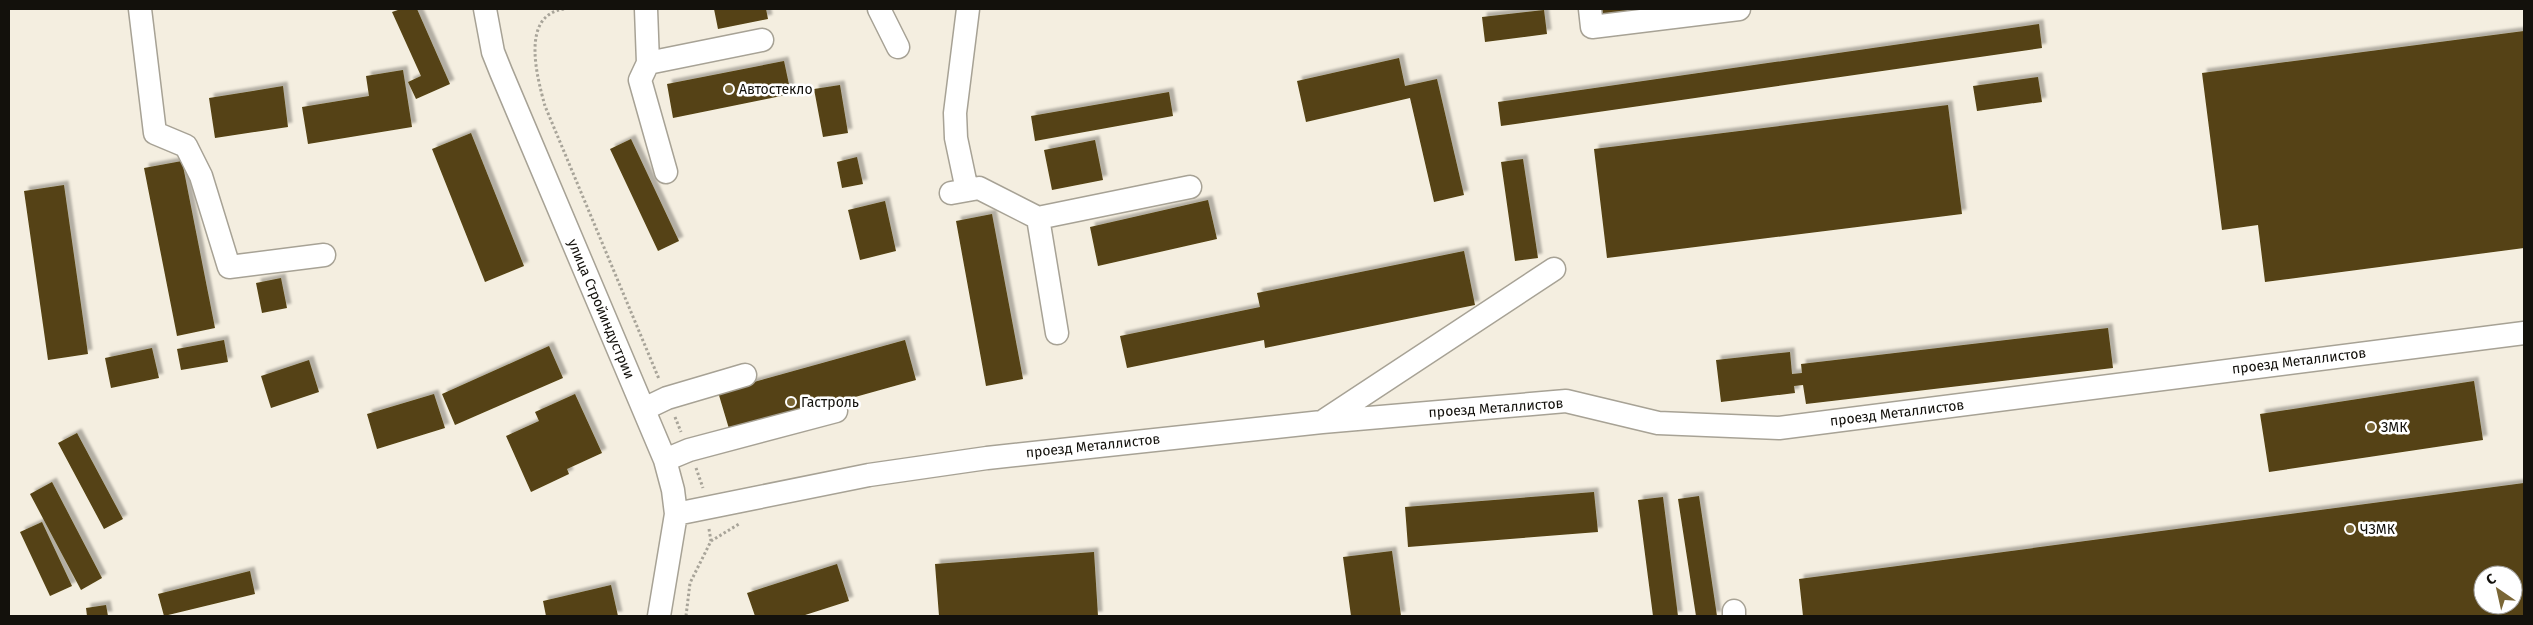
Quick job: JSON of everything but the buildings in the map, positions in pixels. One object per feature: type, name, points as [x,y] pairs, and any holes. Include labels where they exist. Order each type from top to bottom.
[{"type":"street","points":[[140,9],[155,133],[186,146],[201,176],[229,267],[324,255]]},
{"type":"street","name":"улица Стройиндустрии","points":[[485,9],[493,52],[665,460],[673,490],[676,514],[659,616]]},
{"type":"street","points":[[646,9],[648,63],[640,80],[666,172]]},
{"type":"street","points":[[880,9],[898,47]]},
{"type":"street","points":[[968,9],[955,113],[959,192],[979,188],[1038,218],[1190,186]]},
{"type":"street","points":[[1590,9],[1592,27],[1739,9]]},
{"type":"street","points":[[648,63],[762,40]]},
{"type":"street","points":[[1038,218],[1057,333]]},
{"type":"street","points":[[1322,422],[1554,269]]},
{"type":"street","name":"проезд Металлистов","points":[[676,514],[869,475],[987,458],[1322,422],[1566,401],[1658,423],[1779,428],[2524,332]]},
{"type":"street","points":[[644,409],[667,398],[745,376]]},
{"type":"street","points":[[665,460],[689,450],[836,411]]},
{"type":"path","points":[[564,9],[546,14],[538,32],[536,74],[543,98],[703,485],[711,541]]},
{"type":"path","points":[[686,616],[690,583],[711,541],[746,521]]},
{"type":"place","name":"Автостекло","points":[[729,89]]},
{"type":"place","name":"Гастроль","points":[[791,402]]},
{"type":"place","name":"ЗМК","points":[[2371,427]]},
{"type":"place","name":"ЧЗМК","points":[[2350,529]]}]
